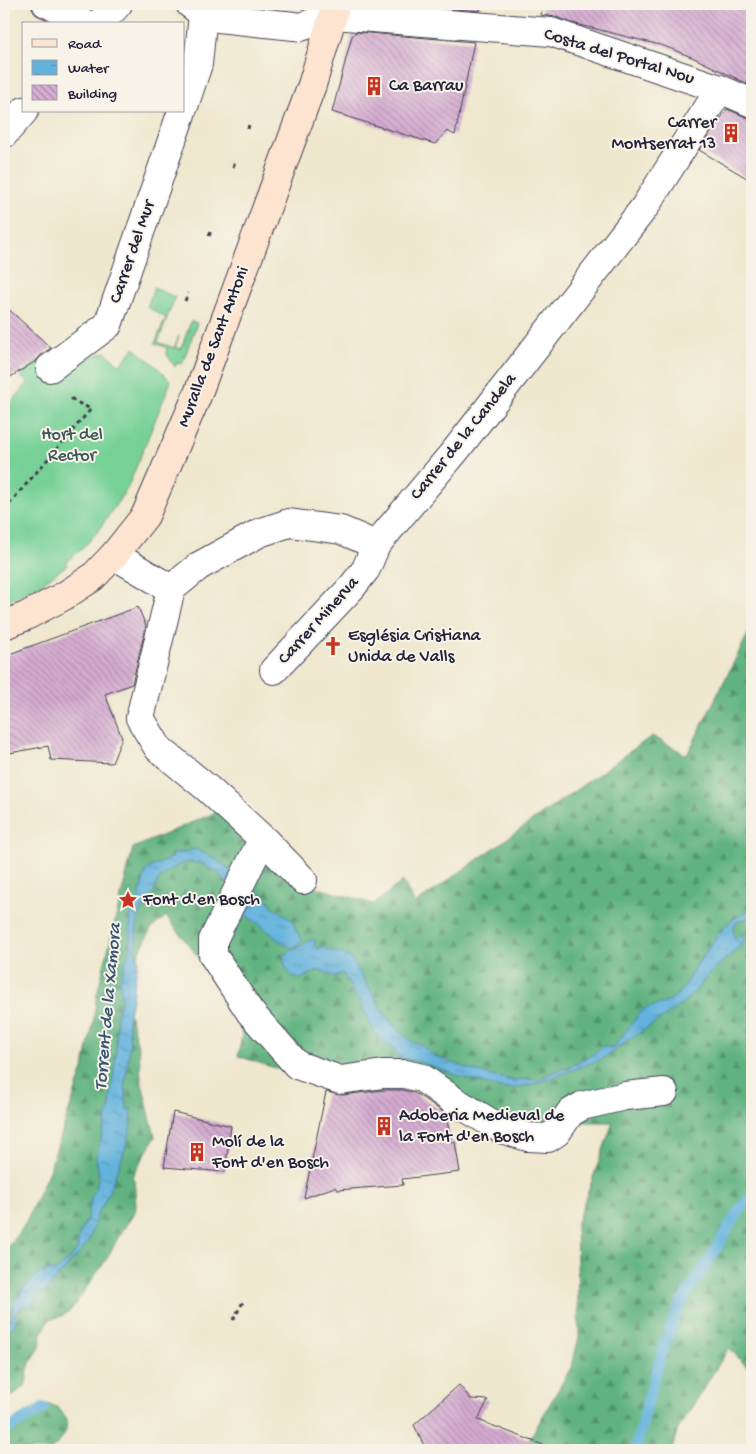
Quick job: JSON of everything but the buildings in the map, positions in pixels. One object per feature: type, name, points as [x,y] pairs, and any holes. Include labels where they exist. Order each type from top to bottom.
[{"type":"main road","name":"Muralla de Sant Antoni","points":[[4,625],[64,596],[93,577],[145,516],[197,396],[312,85],[334,9]]},
{"type":"street","points":[[45,4],[86,22]]},
{"type":"street","points":[[101,22],[118,4]]},
{"type":"street","points":[[185,103],[198,64],[198,7],[218,18],[302,27],[334,9]]},
{"type":"street","name":"Costa del Portal Nou","points":[[334,9],[551,32],[720,89],[752,103]]},
{"type":"street","name":"Carrer de la Candela","points":[[376,545],[456,450],[644,208],[720,89]]},
{"type":"street","points":[[4,134],[22,112]]},
{"type":"street","name":"Carrer del Mur","points":[[50,368],[108,325],[182,112]]},
{"type":"street","points":[[303,880],[261,846],[207,788],[158,748],[140,718],[171,589],[199,566],[259,533],[289,523],[341,530],[376,545]]},
{"type":"street","name":"Carrer Minerva","points":[[274,670],[352,587],[366,568],[376,545]]},
{"type":"street","points":[[114,554],[171,589]]},
{"type":"street","points":[[261,846],[213,940],[212,955],[250,1012],[297,1065],[340,1080],[383,1074],[405,1074],[422,1078],[453,1100],[501,1129],[528,1137],[548,1138],[557,1132],[570,1113],[582,1106],[625,1096],[664,1092]]},
{"type":"path","points":[[233,166],[235,160]]},
{"type":"path","points":[[208,236],[211,231]]},
{"type":"path","points":[[185,300],[188,293]]},
{"type":"path","points":[[4,510],[91,409],[71,399]]},
{"type":"path","points":[[233,1320],[243,1302]]},
{"type":"green space","points":[[154,288],[175,297],[158,342],[174,348],[179,336],[175,347],[181,349],[191,321],[197,323],[182,364],[177,362],[175,367],[166,353],[167,348],[155,343],[166,318],[147,307]]},
{"type":"green space","name":"Hort del Rector","points":[[134,348],[171,381],[128,487],[98,531],[83,548],[66,562],[67,565],[41,584],[4,603],[4,466],[7,463],[4,451],[4,411],[28,383],[20,376],[38,360],[54,377],[86,358],[105,352],[120,365]]},
{"type":"green space","points":[[752,626],[752,1372],[729,1348],[677,1431],[672,1450],[523,1450],[572,1366],[579,1337],[576,1225],[613,1122],[462,1122],[412,1078],[327,1085],[238,1056],[242,1035],[238,1017],[225,991],[166,916],[151,929],[139,953],[129,1012],[139,1050],[141,1079],[155,1137],[132,1177],[135,1191],[135,1212],[106,1260],[71,1310],[62,1316],[50,1319],[40,1337],[39,1349],[30,1362],[25,1386],[4,1402],[4,1252],[25,1224],[49,1171],[84,1066],[97,994],[133,848],[221,810],[283,877],[374,904],[403,881],[415,904],[652,736],[687,755]]},
{"type":"green space","points":[[50,1404],[61,1411],[66,1419],[64,1434],[51,1450],[4,1450],[4,1432],[20,1420]]},
{"type":"water","points":[[195,849],[217,860],[269,900],[272,906],[293,921],[303,941],[292,948],[282,943],[248,917],[238,906],[224,879],[207,866],[193,862],[186,863],[174,867],[160,878],[153,894],[147,900],[138,917],[135,948],[138,961],[128,1022],[130,1042],[125,1084],[127,1110],[131,1108],[131,1119],[130,1131],[123,1156],[104,1203],[99,1210],[89,1240],[46,1290],[36,1297],[33,1303],[16,1312],[14,1315],[16,1323],[4,1335],[4,1325],[10,1320],[15,1298],[19,1298],[23,1287],[29,1284],[41,1271],[44,1273],[59,1269],[72,1257],[77,1250],[79,1235],[87,1219],[99,1175],[96,1158],[110,1105],[116,1052],[117,1015],[121,1001],[120,979],[131,947],[130,910],[139,898],[146,871],[149,868],[173,857],[173,853]]},
{"type":"water","points":[[752,908],[752,917],[738,921],[733,929],[735,939],[744,933],[744,940],[740,946],[706,977],[682,1004],[604,1058],[539,1083],[509,1089],[470,1080],[417,1061],[398,1058],[395,1049],[384,1044],[377,1036],[342,973],[335,977],[320,970],[300,979],[296,978],[288,970],[283,956],[313,939],[316,941],[314,946],[319,949],[322,946],[330,951],[346,955],[352,960],[390,1022],[412,1042],[421,1045],[437,1057],[474,1071],[501,1078],[538,1081],[560,1069],[569,1069],[605,1045],[610,1048],[616,1044],[643,1009],[668,1002],[684,987],[693,970],[721,931],[732,920]]},
{"type":"waterway","points":[[635,1450],[660,1360],[679,1307],[734,1219],[752,1195]]},
{"type":"waterway","points":[[4,1431],[44,1408]]},
{"type":"place","name":"Ca Barrau","points":[[374,86]]},
{"type":"place","name":"Carrer Montserrat 13","points":[[731,133]]},
{"type":"place","name":"Església Cristiana Unida de Valls","points":[[333,646]]},
{"type":"place","name":"Font d'en Bosch","points":[[128,900]]},
{"type":"place","name":"Adoberia Medieval de la Font d'en Bosch","points":[[384,1126]]},
{"type":"place","name":"Molí de la Font d'en Bosch","points":[[197,1152]]},
{"type":"water label","name":"Torrent de la Xamora","points":[[109,1007]]}]
